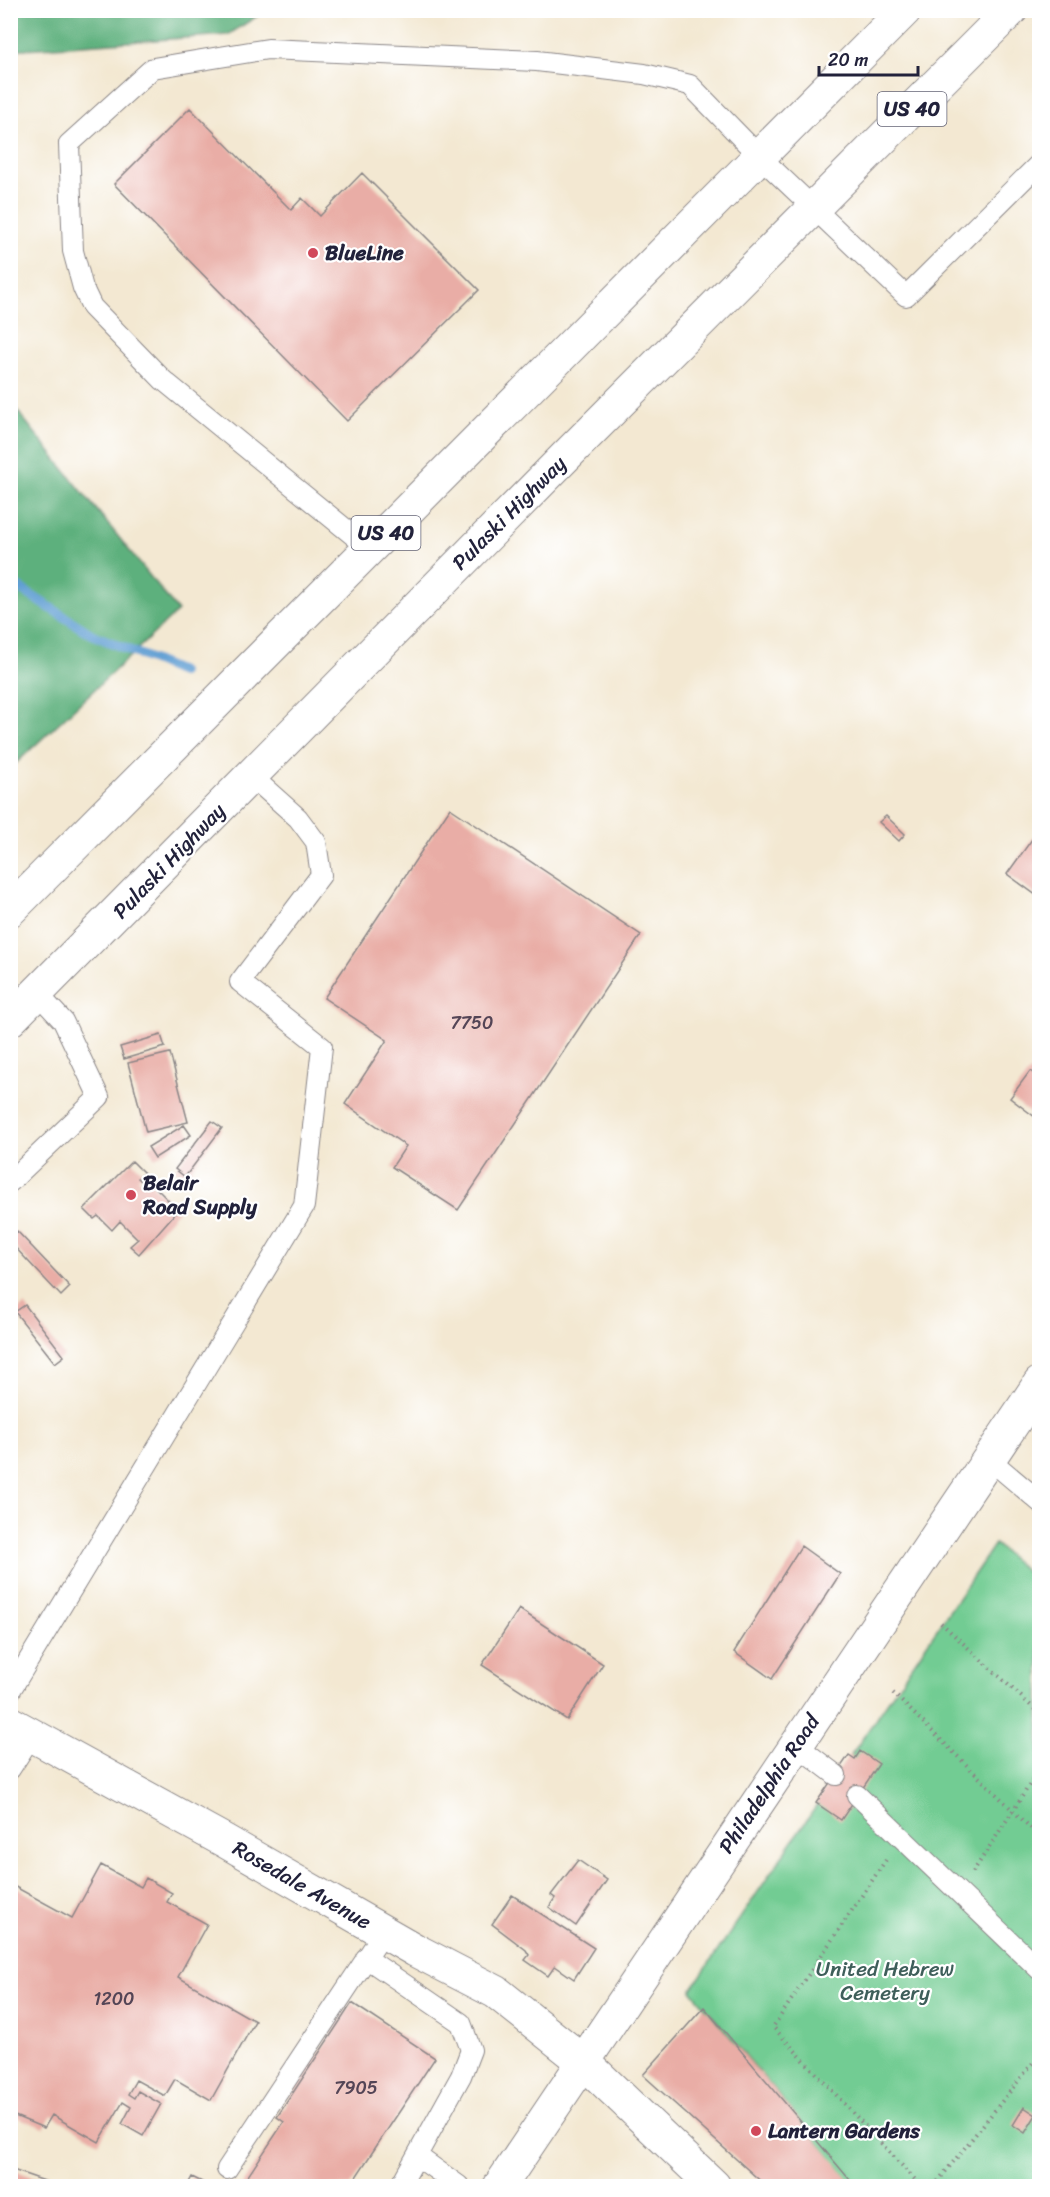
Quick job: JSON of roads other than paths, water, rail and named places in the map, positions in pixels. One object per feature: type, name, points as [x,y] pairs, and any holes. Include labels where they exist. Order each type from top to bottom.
[{"type":"main road","name":"US 40","points":[[10,910],[904,10]]},
{"type":"main road","name":"Pulaski Highway","points":[[10,1020],[1011,10]]},
{"type":"main road","name":"Philadelphia Road","points":[[500,2187],[795,1744],[1040,1383]]},
{"type":"main road","name":"Rosedale Avenue","points":[[21,1729],[496,1992],[584,2062],[714,2187]]},
{"type":"lane","points":[[370,549],[163,380],[92,307],[83,288],[73,251],[69,144],[153,68],[268,49],[537,61],[644,74],[690,85],[759,156],[906,296],[1040,163]]},
{"type":"lane","points":[[10,1691],[304,1206],[322,1047],[240,982],[321,875],[316,842],[298,818],[250,776]]},
{"type":"lane","points":[[10,1182],[99,1097],[63,1021],[37,993]]},
{"type":"lane","points":[[988,1458],[1040,1502]]},
{"type":"lane","points":[[10,1769],[21,1729]]},
{"type":"lane","points":[[795,1744],[836,1774]]},
{"type":"lane","points":[[857,1795],[1040,1970]]},
{"type":"lane","points":[[227,2169],[384,1932]]},
{"type":"lane","points":[[366,1958],[461,2023],[471,2050],[461,2076],[400,2187]]},
{"type":"lane","points":[[417,2156],[459,2187]]},
{"type":"waterway","points":[[10,582],[91,634],[181,672]]},
{"type":"place","name":"BlueLine","points":[[313,253]]},
{"type":"place","name":"Belair Road Supply","points":[[131,1195]]},
{"type":"place","name":"Lantern Gardens","points":[[756,2131]]},
{"type":"park label","name":"United Hebrew Cemetery","points":[[885,1981]]}]
